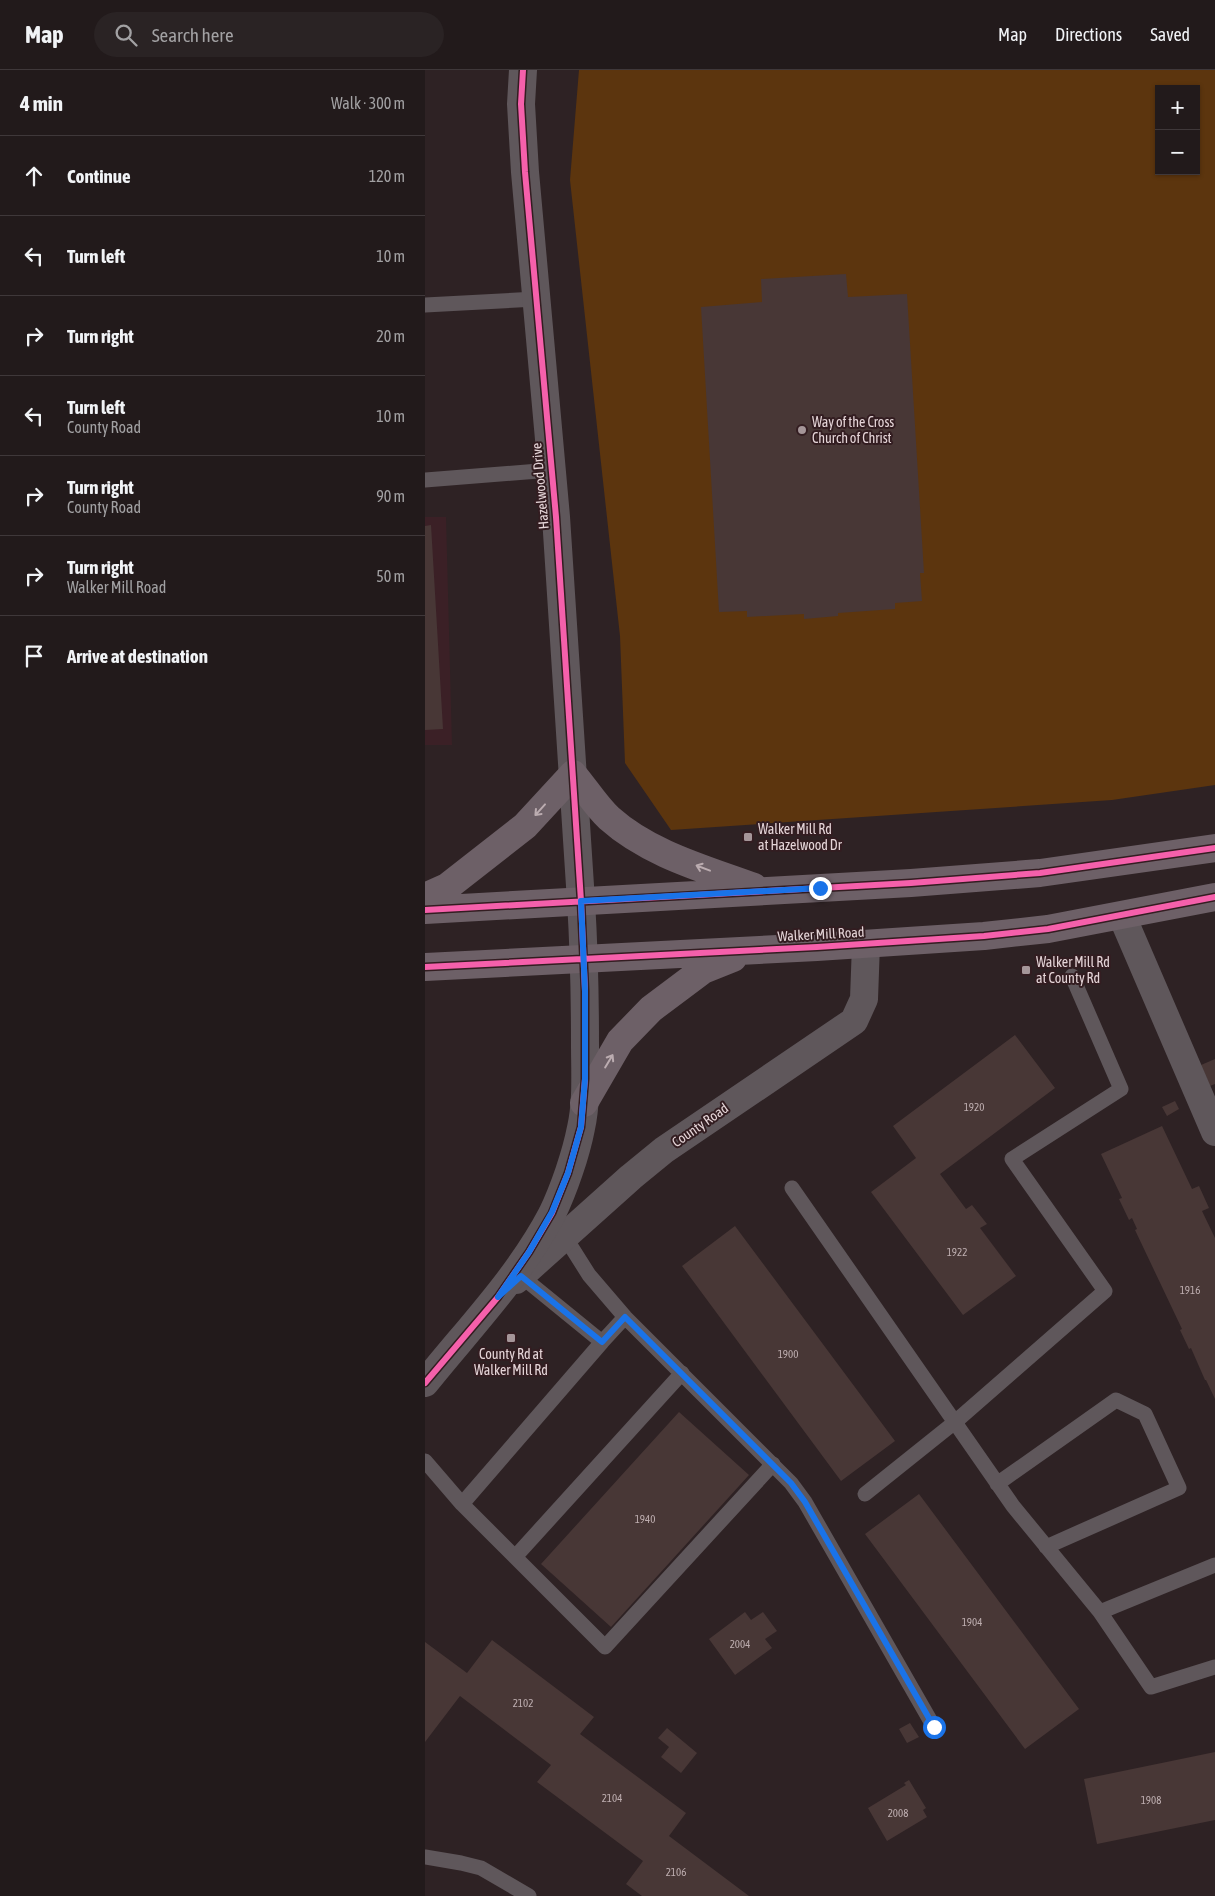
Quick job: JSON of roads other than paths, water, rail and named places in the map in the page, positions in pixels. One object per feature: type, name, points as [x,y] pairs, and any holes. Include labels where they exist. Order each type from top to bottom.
[{"type":"main road","points":[[425,897],[447,887],[525,826],[573,774],[608,818],[636,840],[681,860],[765,891]]},
{"type":"main road","points":[[425,910],[911,883],[1040,873],[1215,848]]},
{"type":"main road","name":"Walker Mill Road","points":[[425,967],[753,951],[993,935],[1048,929],[1215,897]]},
{"type":"main road","points":[[584,1102],[620,1041],[651,1009],[703,970],[753,951]]},
{"type":"street","name":"Hazelwood Drive","points":[[523,70],[521,104],[525,172],[551,470],[581,901]]},
{"type":"street","name":"County Road","points":[[425,1383],[498,1297],[529,1252],[552,1212],[568,1173],[581,1127],[584,1102],[584,959],[581,901]]},
{"type":"street","points":[[1122,916],[1215,1132]]},
{"type":"street","name":"County Road","points":[[498,1297],[664,1150],[854,1021],[864,999],[866,944]]},
{"type":"lane","points":[[425,305],[536,299]]},
{"type":"lane","points":[[425,480],[551,470]]},
{"type":"lane","points":[[865,1494],[955,1422],[1105,1290],[1012,1159],[1121,1089],[1072,976]]},
{"type":"lane","points":[[792,1188],[997,1484],[1100,1612],[1151,1687],[1215,1667]]},
{"type":"lane","points":[[565,1237],[589,1276],[625,1317],[791,1483],[805,1502],[934,1727]]},
{"type":"lane","points":[[521,1276],[602,1342]]},
{"type":"lane","points":[[462,1504],[625,1317]]},
{"type":"lane","points":[[515,1558],[682,1373]]},
{"type":"lane","points":[[997,1484],[1116,1400],[1145,1414],[1179,1488],[1046,1547]]},
{"type":"lane","points":[[425,1461],[462,1504],[605,1647],[773,1464]]},
{"type":"lane","points":[[1100,1612],[1215,1565]]},
{"type":"lane","points":[[425,1857],[481,1868],[529,1896]]},
{"type":"place","name":"Way of the Cross Church of Christ","points":[[802,430]]},
{"type":"place","name":"Walker Mill Rd at Hazelwood Dr","points":[[748,837]]},
{"type":"place","name":"Walker Mill Rd at County Rd","points":[[1026,970]]},
{"type":"place","name":"County Rd at Walker Mill Rd","points":[[511,1338]]}]
